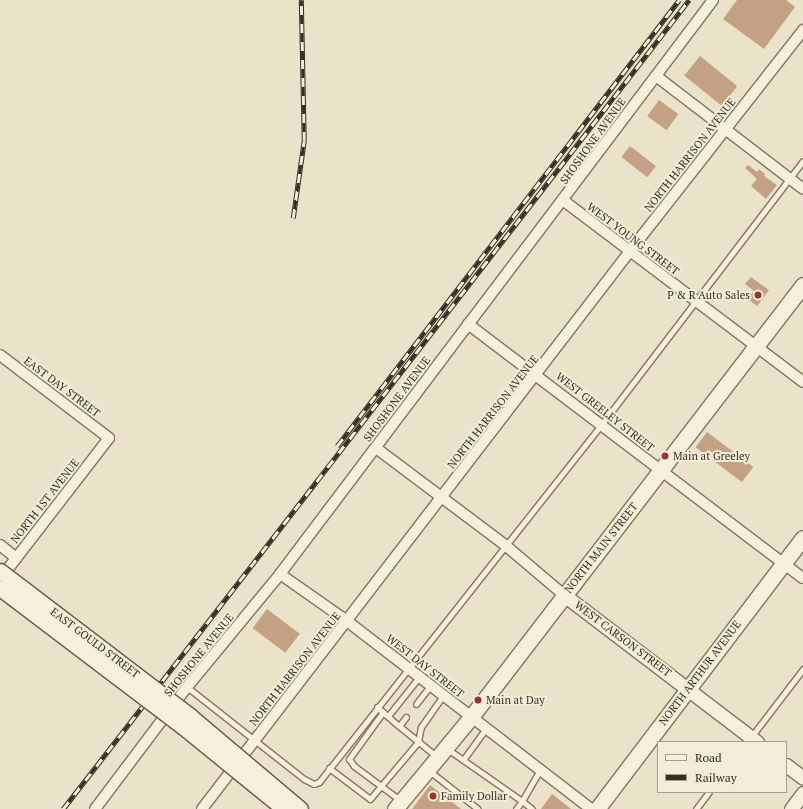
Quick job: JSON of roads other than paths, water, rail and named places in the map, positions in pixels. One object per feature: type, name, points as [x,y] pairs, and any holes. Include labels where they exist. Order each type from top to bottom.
[{"type":"main road","name":"NORTH MAIN STREET","points":[[396,806],[471,717],[803,285]]},
{"type":"main road","name":"NORTH ARTHUR AVENUE","points":[[597,809],[803,538]]},
{"type":"main road","name":"EAST GOULD STREET","points":[[0,571],[186,721]]},
{"type":"main road","name":"EAST GOULD STREET","points":[[0,588],[186,721]]},
{"type":"main road","points":[[186,721],[284,809]]},
{"type":"main road","points":[[186,721],[300,809]]},
{"type":"street","name":"SHOSHONE AVENUE","points":[[96,809],[187,687],[280,574],[468,324],[564,201],[713,0]]},
{"type":"street","name":"NORTH HARRISON AVENUE","points":[[202,809],[630,251],[803,30]]},
{"type":"street","points":[[656,76],[803,189]]},
{"type":"street","name":"WEST YOUNG STREET","points":[[564,201],[694,301],[757,346],[803,382]]},
{"type":"street","name":"WEST GREELEY STREET","points":[[468,324],[537,374],[601,425],[803,578]]},
{"type":"street","name":"EAST DAY STREET","points":[[0,355],[109,438]]},
{"type":"street","name":"NORTH 1ST AVENUE","points":[[0,579],[109,438]]},
{"type":"street","name":"WEST CARSON STREET","points":[[376,448],[505,545],[564,595],[688,689],[751,740]]},
{"type":"street","points":[[0,545],[16,558]]},
{"type":"street","name":"WEST DAY STREET","points":[[280,574],[347,621],[591,809]]},
{"type":"street","points":[[787,766],[803,778]]},
{"type":"street","points":[[791,809],[803,793]]},
{"type":"lane","points":[[187,687],[255,741],[314,784],[319,782],[407,667],[601,425],[694,301],[803,161]]},
{"type":"lane","points":[[751,740],[803,669]]},
{"type":"lane","points":[[396,806],[382,786],[354,766],[349,759],[419,677]]},
{"type":"lane","points":[[416,704],[430,686]]},
{"type":"lane","points":[[329,768],[370,799],[418,742],[421,727],[444,696]]},
{"type":"lane","points":[[377,707],[418,742],[463,760],[532,809]]},
{"type":"lane","points":[[399,726],[406,717]]},
{"type":"lane","points":[[463,760],[486,728]]},
{"type":"lane","points":[[427,770],[478,809]]},
{"type":"lane","points":[[516,809],[540,770]]},
{"type":"lane","points":[[696,809],[708,793]]},
{"type":"railway","points":[[293,218],[304,141],[301,0]]},
{"type":"railway","points":[[337,446],[679,0]]},
{"type":"railway","points":[[63,809],[689,0]]},
{"type":"place","name":"P & R Auto Sales","points":[[758,295]]},
{"type":"place","name":"Main at Greeley","points":[[665,456]]},
{"type":"place","name":"Main at Day","points":[[478,700]]},
{"type":"place","name":"Family Dollar","points":[[433,796]]}]
